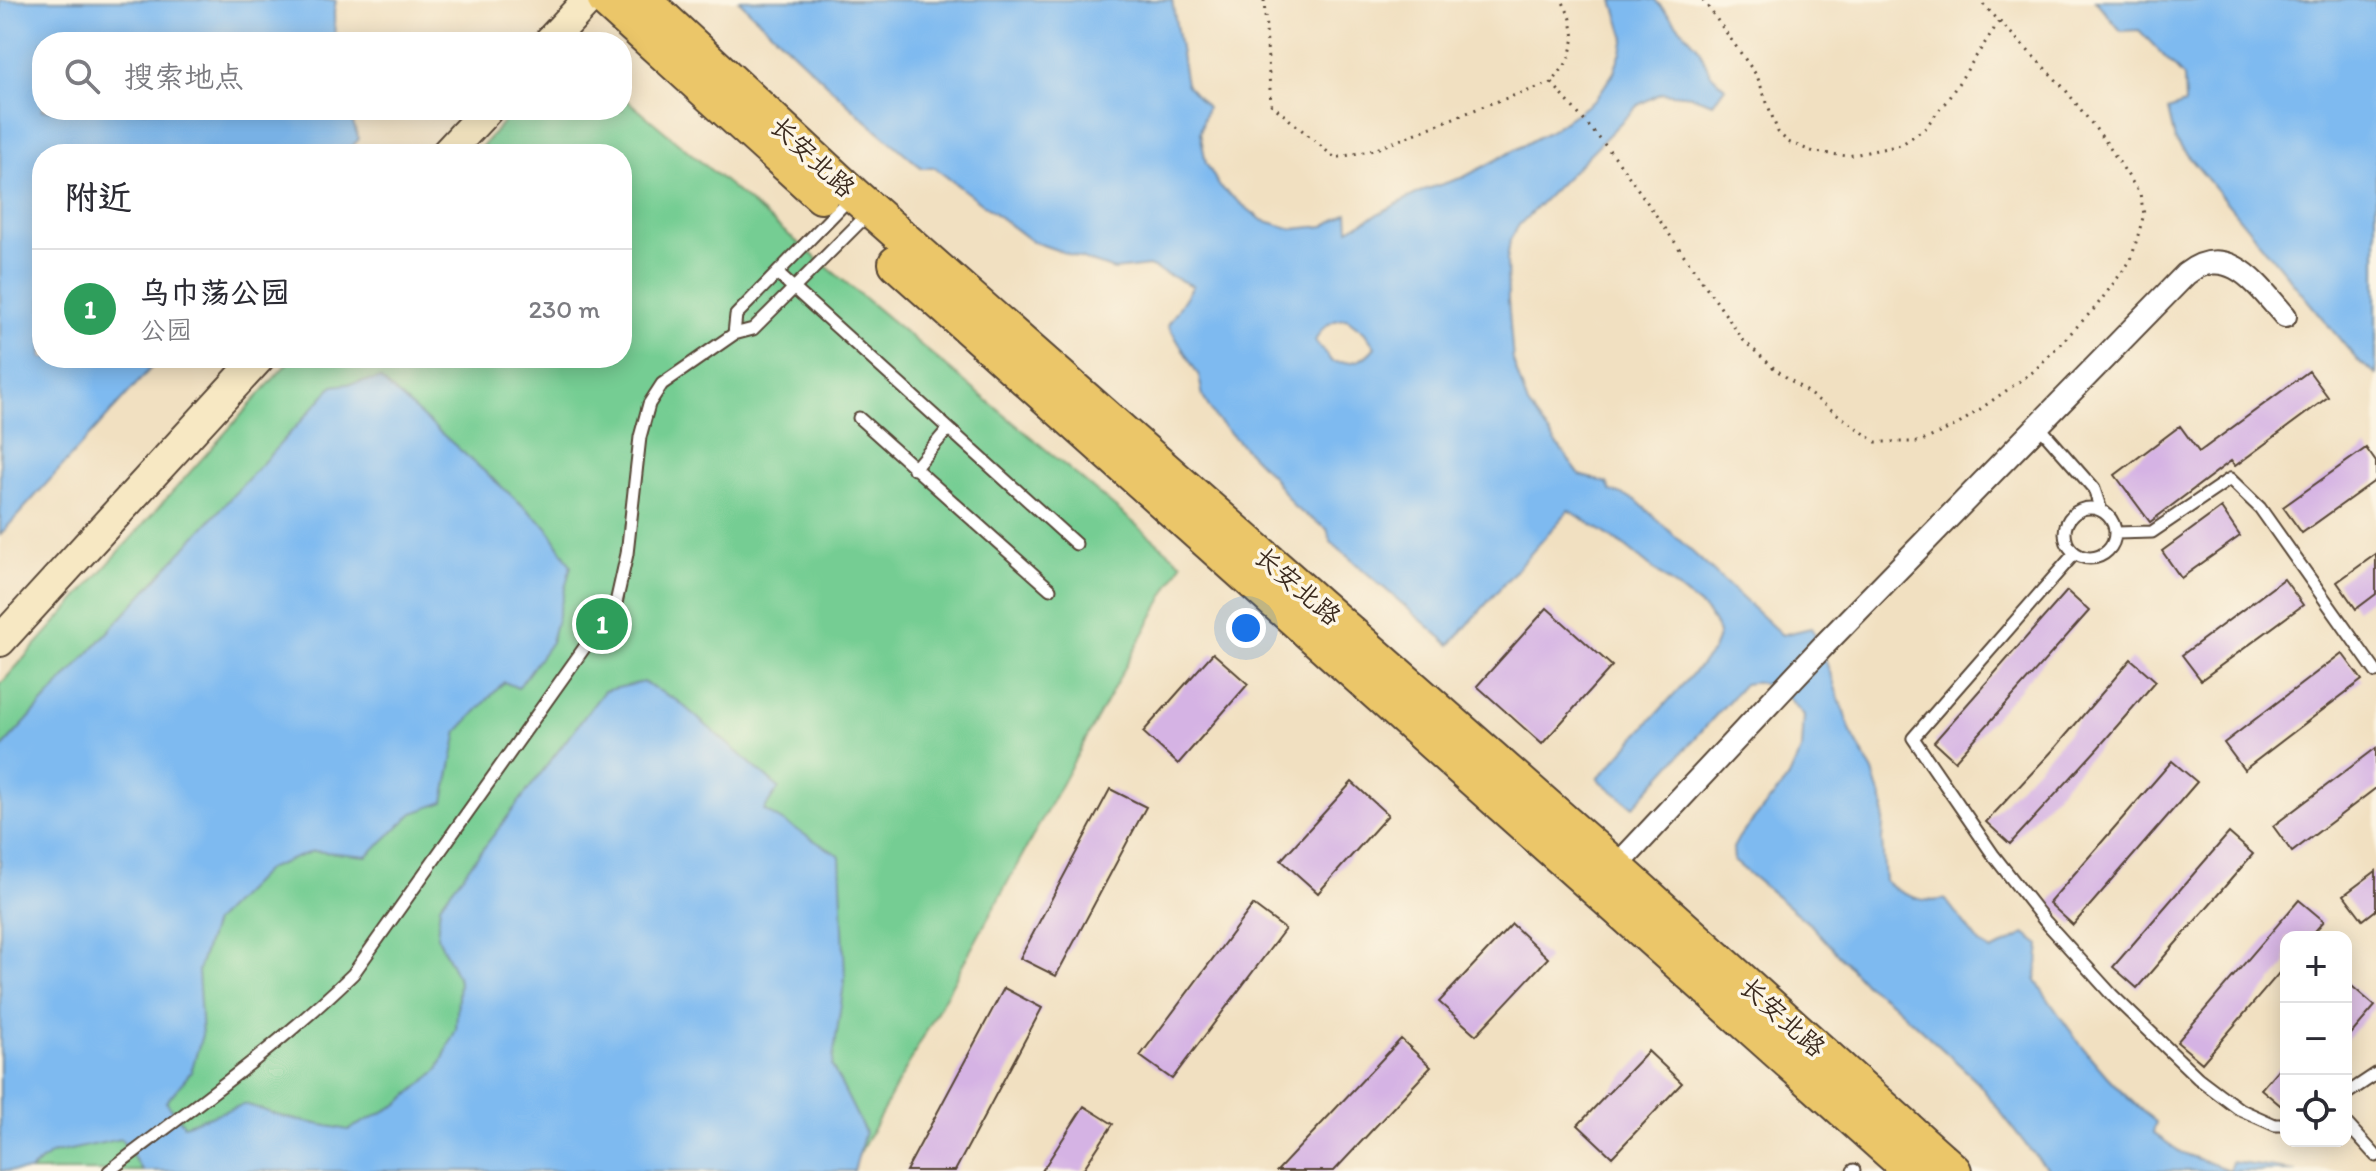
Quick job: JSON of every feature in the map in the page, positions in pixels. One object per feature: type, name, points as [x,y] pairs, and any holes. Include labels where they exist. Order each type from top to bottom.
[{"type":"main road","points":[[558,32],[588,0]]},
{"type":"main road","name":"长安北路","points":[[605,0],[1616,867],[1954,1171]]},
{"type":"main road","name":"长安北路","points":[[644,0],[854,211],[1911,1171]]},
{"type":"main road","points":[[455,144],[478,120]]},
{"type":"main road","points":[[0,641],[250,368]]},
{"type":"street","points":[[1616,867],[1827,642],[2186,274],[2195,267],[2225,262],[2249,275],[2285,316]]},
{"type":"lane","points":[[734,334],[736,315],[777,273],[854,211]]},
{"type":"lane","points":[[109,1171],[308,1018],[353,974],[616,603],[627,554],[640,437],[649,404],[662,384],[734,334],[753,329],[794,289],[854,211]]},
{"type":"lane","points":[[777,273],[1076,544]]},
{"type":"lane","points":[[859,418],[1050,589]]},
{"type":"lane","points":[[2038,425],[2094,489],[2101,510]]},
{"type":"lane","points":[[914,469],[948,429]]},
{"type":"lane","points":[[2116,533],[2152,532],[2230,479],[2260,508],[2376,672]]},
{"type":"lane","points":[[2091,507],[2109,515],[2116,533],[2114,543],[2101,556],[2092,558],[2075,553],[2065,535],[2072,515],[2091,507]]},
{"type":"lane","points":[[2075,553],[1913,738],[2020,889],[2112,995],[2198,1078],[2239,1109],[2280,1125]]},
{"type":"lane","points":[[2352,1090],[2376,1074]]},
{"type":"lane","points":[[2352,1130],[2376,1156]]},
{"type":"path","points":[[1264,0],[1271,104],[1335,158],[1374,150],[1489,104],[1552,83],[1568,61],[1574,38],[1571,19],[1562,0]]},
{"type":"path","points":[[1703,0],[1757,76],[1778,132],[1788,142],[1814,152],[1848,156],[1901,145],[1925,128],[2000,20]]},
{"type":"path","points":[[1552,83],[1616,158],[1744,341],[1775,369],[1876,442],[1920,442],[1959,424],[2034,371],[2095,308],[2131,260],[2144,214],[2140,194],[2106,142],[2064,88],[1979,0]]},
{"type":"green space","points":[[632,104],[1182,563],[850,1171],[0,1171],[0,685],[283,368],[632,368],[632,144],[484,144],[505,120],[632,120]]},
{"type":"water","points":[[0,0],[336,0],[335,32],[32,32],[32,120],[352,120],[359,139],[354,144],[32,144],[32,368],[151,368],[0,535]]},
{"type":"water","points":[[738,0],[1172,0],[1186,84],[1207,107],[1200,132],[1206,163],[1220,187],[1262,220],[1293,229],[1324,226],[1348,213],[1349,229],[1424,190],[1464,177],[1550,131],[1595,100],[1614,72],[1625,39],[1613,0],[1655,0],[1698,47],[1710,73],[1725,87],[1713,103],[1693,96],[1661,93],[1638,105],[1519,225],[1510,240],[1508,300],[1513,361],[1528,405],[1580,475],[1607,483],[1611,491],[1636,500],[1782,635],[1811,628],[1818,639],[1851,732],[1873,772],[1884,807],[1882,841],[1885,881],[1913,897],[1930,901],[1945,899],[1980,944],[1992,951],[2025,934],[2040,945],[2036,981],[2105,1075],[2156,1122],[2153,1133],[2182,1153],[2229,1170],[2232,1162],[2296,1171],[2050,1171],[1975,1079],[1891,1002],[1865,984],[1813,927],[1734,861],[1733,848],[1739,837],[1788,779],[1802,748],[1804,715],[1784,694],[1765,683],[1744,684],[1633,807],[1598,779],[1713,651],[1719,633],[1708,613],[1626,547],[1569,510],[1450,645],[1331,542],[1327,529],[1295,508],[1272,476],[1215,418],[1203,397],[1199,376],[1168,325],[1193,286],[1149,266],[1114,270],[1031,241],[935,168],[922,168],[862,117]],"holes":[[[1347,319],[1364,332],[1375,347],[1365,357],[1351,362],[1332,362],[1315,341],[1328,325],[1341,320]]]},
{"type":"water","points":[[2095,0],[2376,0],[2376,375],[2357,360],[2175,140],[2168,110],[2185,104],[2184,77],[2139,30],[2121,31]]},
{"type":"water","points":[[380,379],[547,527],[571,566],[551,642],[518,688],[504,682],[458,731],[444,802],[413,813],[367,856],[313,851],[267,869],[214,922],[198,971],[202,1035],[191,1072],[166,1102],[184,1125],[245,1104],[287,1118],[348,1130],[397,1105],[438,1070],[456,1029],[459,980],[437,936],[440,905],[604,691],[643,682],[678,701],[779,788],[764,810],[840,856],[845,977],[832,1066],[865,1132],[854,1171],[143,1171],[121,1139],[51,1154],[29,1171],[0,1171],[0,750],[333,386]]},
{"type":"building","points":[[2309,371],[2328,397],[2235,466],[2231,461],[2150,522],[2115,475],[2180,426],[2199,452]]},
{"type":"building","points":[[2366,448],[2376,462],[2376,480],[2302,533],[2283,507]]},
{"type":"building","points":[[2221,508],[2240,536],[2181,578],[2162,551]]},
{"type":"building","points":[[2376,554],[2376,594],[2356,609],[2337,582]]},
{"type":"building","points":[[2284,579],[2303,605],[2201,680],[2182,655]]},
{"type":"building","points":[[2067,591],[2089,611],[1955,761],[1934,742]]},
{"type":"building","points":[[1547,608],[1612,666],[1542,744],[1477,686]]},
{"type":"building","points":[[1213,653],[1248,684],[1178,764],[1143,732]]},
{"type":"building","points":[[2342,653],[2362,680],[2244,770],[2224,743]]},
{"type":"building","points":[[2131,659],[2156,681],[2010,844],[1986,822],[2056,747]]},
{"type":"building","points":[[2376,748],[2376,788],[2292,852],[2273,826]]},
{"type":"building","points":[[2172,761],[2197,782],[2073,925],[2049,903]]},
{"type":"building","points":[[1352,782],[1388,815],[1318,893],[1281,860]]},
{"type":"building","points":[[1110,789],[1146,807],[1056,976],[1020,958]]},
{"type":"building","points":[[2229,833],[2253,854],[2137,988],[2113,967]]},
{"type":"building","points":[[2376,871],[2376,910],[2363,920],[2344,895]]},
{"type":"building","points":[[2299,900],[2324,921],[2315,931],[2280,931],[2280,972],[2202,1063],[2177,1042]]},
{"type":"building","points":[[1253,905],[1285,929],[1172,1079],[1140,1056]]},
{"type":"building","points":[[1512,924],[1548,958],[1476,1035],[1439,1002]]},
{"type":"building","points":[[2352,986],[2375,1006],[2352,1033]]},
{"type":"building","points":[[1004,988],[1042,1008],[955,1171],[906,1171]]},
{"type":"building","points":[[1401,1039],[1431,1067],[1334,1171],[1277,1171]]},
{"type":"building","points":[[1648,1051],[1682,1083],[1612,1157],[1578,1125]]},
{"type":"building","points":[[2280,1067],[2280,1105],[2261,1089]]},
{"type":"building","points":[[1084,1106],[1113,1124],[1082,1171],[1042,1171]]},
{"type":"place","name":"乌巾荡公园","points":[[602,624]]}]
